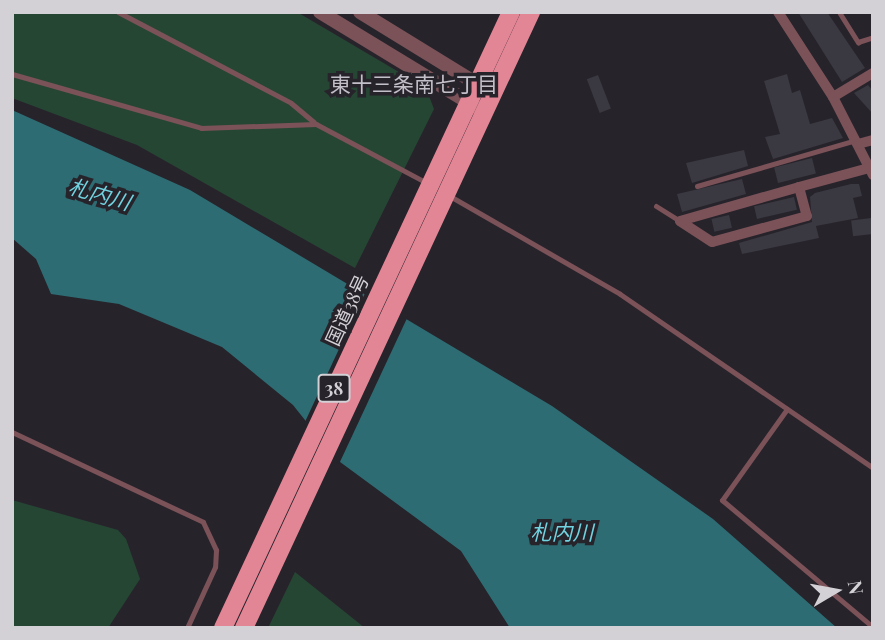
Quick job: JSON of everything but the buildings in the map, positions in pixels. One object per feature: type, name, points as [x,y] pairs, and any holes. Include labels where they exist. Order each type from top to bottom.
[{"type":"highway","name":"国道38号","points":[[244,628],[483,111],[484,89],[511,12]]},
{"type":"highway","name":"国道38号","points":[[223,628],[466,102],[484,89],[531,12]]},
{"type":"street","points":[[320,12],[483,111]]},
{"type":"street","points":[[359,12],[484,89]]},
{"type":"street","points":[[680,221],[799,187],[871,171],[833,97],[778,12]]},
{"type":"street","points":[[833,97],[873,73]]},
{"type":"street","points":[[857,142],[873,140]]},
{"type":"street","points":[[680,221],[712,242],[807,216],[799,187]]},
{"type":"lane","points":[[118,12],[291,103],[316,124],[566,261],[873,468]]},
{"type":"lane","points":[[839,12],[858,42],[873,37]]},
{"type":"lane","points":[[12,74],[201,128],[316,124]]},
{"type":"lane","points":[[697,186],[857,142]]},
{"type":"lane","points":[[656,206],[680,221]]},
{"type":"lane","points":[[787,409],[722,500],[873,627]]},
{"type":"lane","points":[[12,432],[203,522],[216,550],[215,567],[187,628]]},
{"type":"green space","points":[[12,12],[297,12],[426,88],[434,109],[355,268],[137,145],[12,98]]},
{"type":"green space","points":[[12,500],[118,530],[126,539],[140,579],[108,628],[12,628]]},
{"type":"green space","points":[[295,572],[365,628],[268,628]]},
{"type":"water","name":"札内川","points":[[12,110],[190,190],[552,406],[713,519],[837,628],[510,628],[461,551],[336,459],[293,405],[222,347],[119,304],[51,294],[36,259],[12,238]]},
{"type":"pier","points":[[367,289],[409,314],[339,464],[304,424]]},
{"type":"district","name":"東十三条南七丁目","points":[[414,83]]}]
